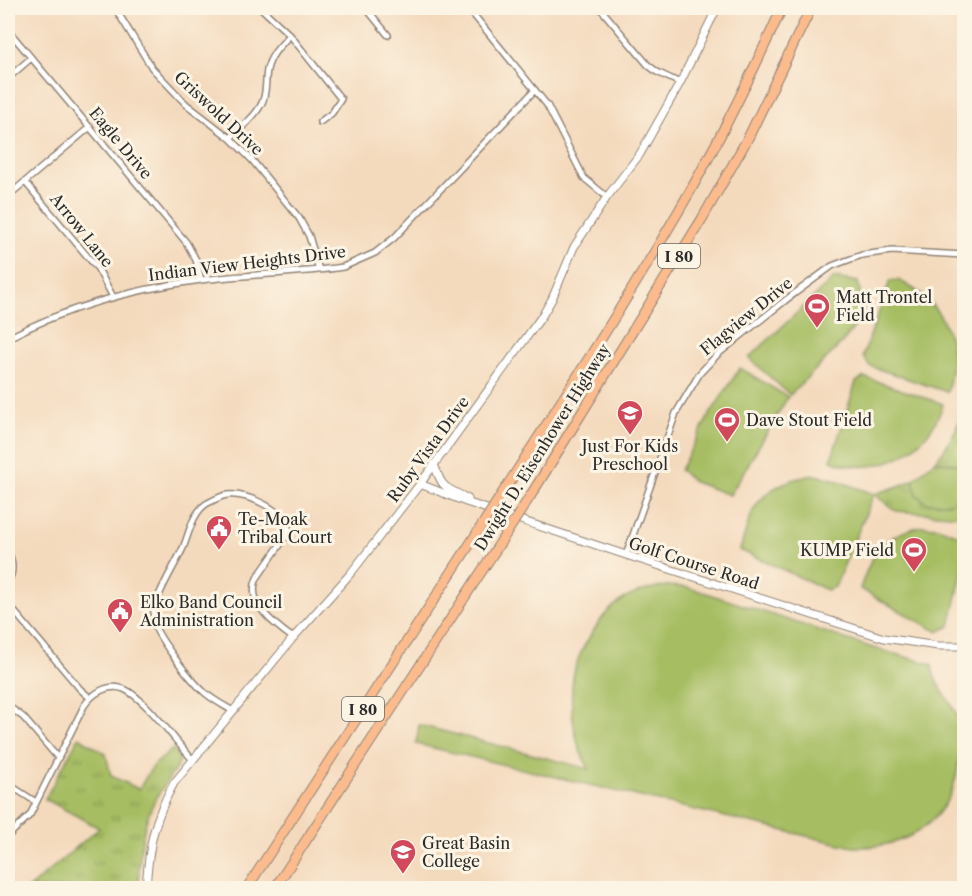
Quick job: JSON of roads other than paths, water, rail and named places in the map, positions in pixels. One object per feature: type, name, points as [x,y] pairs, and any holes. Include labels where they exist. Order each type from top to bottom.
[{"type":"highway","name":"Dwight D. Eisenhower Highway","points":[[247,888],[479,530],[681,207],[734,111],[782,8]]},
{"type":"highway","name":"Dwight D. Eisenhower Highway","points":[[275,888],[531,495],[629,338],[743,148],[811,8]]},
{"type":"street","name":"Griswold Drive","points":[[115,8],[139,50],[167,85],[199,115],[230,138],[252,160],[304,226],[319,270]]},
{"type":"street","points":[[261,8],[290,34],[341,99],[332,113],[320,122]]},
{"type":"street","points":[[366,8],[388,35]]},
{"type":"street","points":[[468,8],[551,113],[584,178],[607,197]]},
{"type":"street","points":[[600,8],[648,65],[680,83]]},
{"type":"street","name":"Ruby Vista Drive","points":[[146,888],[149,852],[156,822],[174,783],[293,638],[351,573],[420,484],[542,316],[552,299],[574,247],[607,197],[640,154],[680,83],[717,8]]},
{"type":"street","name":"Eagle Drive","points":[[8,30],[186,242],[196,260],[201,280]]},
{"type":"street","points":[[230,138],[261,104],[266,93],[270,61],[274,52],[290,34]]},
{"type":"street","points":[[8,78],[30,59]]},
{"type":"street","name":"Indian View Heights Drive","points":[[8,338],[63,313],[113,297],[201,280],[319,270],[353,264],[386,245],[535,90]]},
{"type":"street","points":[[8,196],[90,127]]},
{"type":"street","name":"Arrow Lane","points":[[26,182],[98,269],[113,297]]},
{"type":"street","name":"Flagview Drive","points":[[626,555],[676,413],[700,373],[718,354],[832,266],[862,255],[892,251],[964,255]]},
{"type":"street","points":[[434,464],[438,477],[446,488],[483,508]]},
{"type":"street","name":"Golf Course Road","points":[[420,484],[483,508],[884,638],[938,646],[964,646]]},
{"type":"street","points":[[233,711],[203,691],[168,650],[156,632],[153,621],[159,598],[174,564],[197,513],[205,505],[228,495],[241,496],[276,511],[285,519],[289,532],[257,578],[254,586],[259,608],[293,638]]},
{"type":"street","points":[[8,551],[12,571],[8,582]]},
{"type":"street","points":[[8,604],[89,697]]},
{"type":"street","points":[[8,836],[30,815],[89,697],[96,692],[112,688],[129,692],[147,708],[193,760]]},
{"type":"street","points":[[8,706],[23,717],[58,758]]},
{"type":"street","points":[[8,784],[36,802]]},
{"type":"place","name":"Matt Trontel Field","points":[[817,329]]},
{"type":"place","name":"Just For Kids Preschool","points":[[630,436]]},
{"type":"place","name":"Dave Stout Field","points":[[727,443]]},
{"type":"place","name":"Te-Moak Tribal Court","points":[[219,551]]},
{"type":"place","name":"KUMP Field","points":[[914,573]]},
{"type":"place","name":"Elko Band Council Administration","points":[[120,634]]},
{"type":"place","name":"Great Basin College","points":[[403,875]]}]
